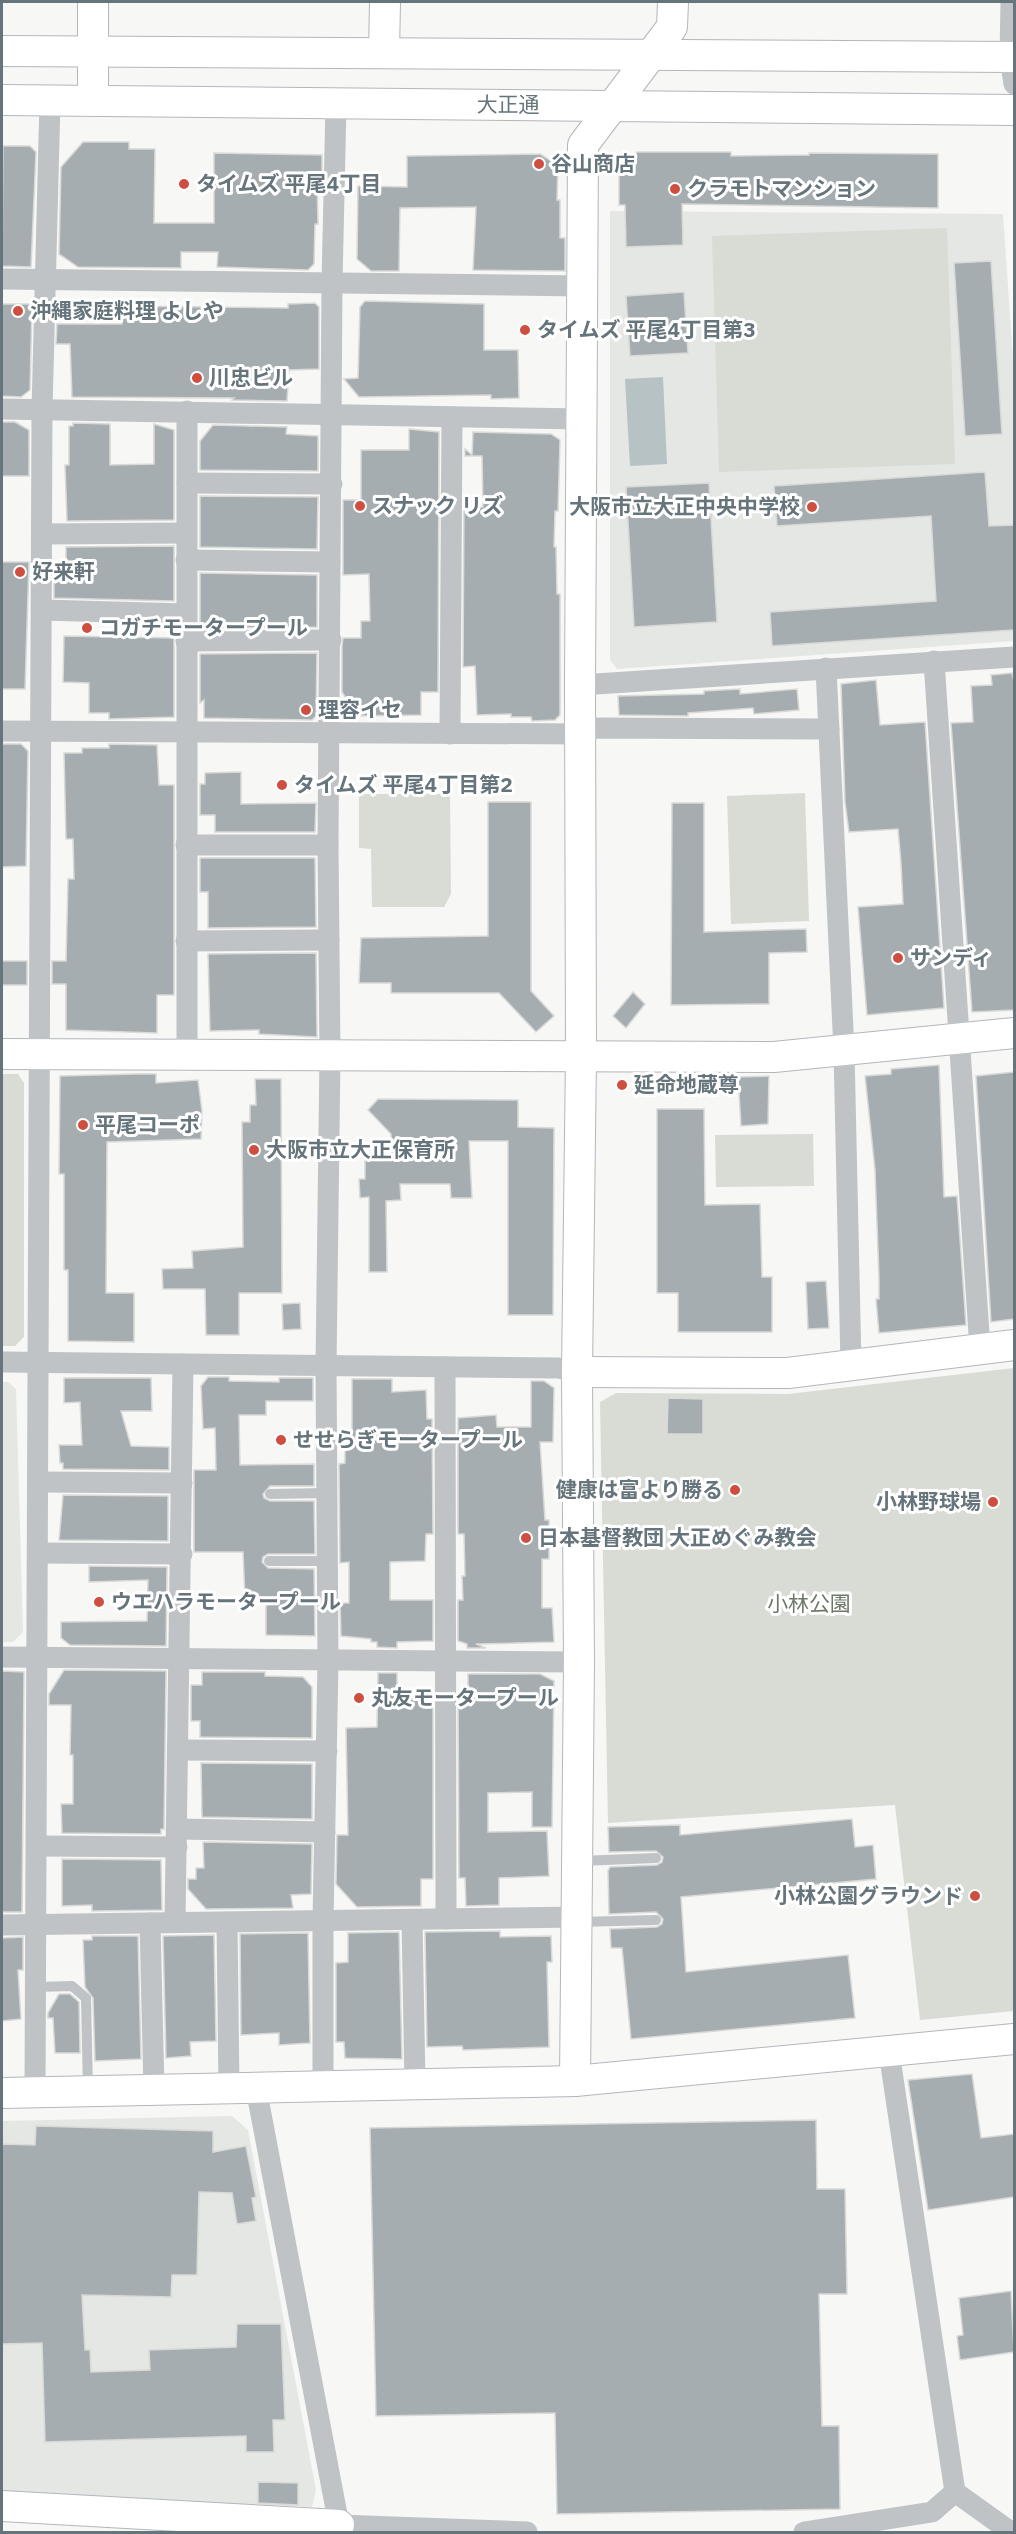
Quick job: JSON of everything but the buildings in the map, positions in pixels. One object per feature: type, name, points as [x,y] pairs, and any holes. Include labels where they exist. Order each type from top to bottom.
[{"type":"street","points":[[93,2],[93,101]]},
{"type":"street","points":[[384,53],[385,2]]},
{"type":"street","points":[[575,2081],[579,1662],[576,1372],[581,1056],[580,685],[583,145],[672,27],[673,2]]},
{"type":"street","points":[[2,51],[649,55],[1013,66],[1011,2]]},
{"type":"street","name":"大正通","points":[[2,100],[1014,110]]},
{"type":"street","points":[[35,2092],[42,410],[50,100]]},
{"type":"street","points":[[323,2087],[323,1920],[328,1662],[326,1366],[330,1055],[328,845],[332,283],[336,104]]},
{"type":"street","points":[[2,279],[583,286]]},
{"type":"street","points":[[2,409],[582,419]]},
{"type":"street","points":[[187,411],[187,1054]]},
{"type":"street","points":[[450,734],[452,417]]},
{"type":"street","points":[[187,483],[332,484]]},
{"type":"street","points":[[42,534],[186,533]]},
{"type":"street","points":[[186,560],[330,561]]},
{"type":"street","points":[[42,610],[186,614]]},
{"type":"street","points":[[186,641],[330,640]]},
{"type":"street","points":[[580,685],[1014,657]]},
{"type":"street","points":[[934,661],[980,1349]]},
{"type":"street","points":[[826,668],[844,1051],[851,1365]]},
{"type":"street","points":[[2,731],[581,734],[590,728],[829,729]]},
{"type":"street","points":[[186,845],[328,845]]},
{"type":"street","points":[[186,941],[329,940]]},
{"type":"street","points":[[2,1054],[774,1057],[1014,1033]]},
{"type":"street","points":[[2,1362],[558,1368],[576,1372],[788,1373],[1014,1345]]},
{"type":"street","points":[[175,1922],[181,1659],[183,1364]]},
{"type":"street","points":[[445,1367],[446,1919]]},
{"type":"street","points":[[38,1482],[182,1483]]},
{"type":"street","points":[[38,1553],[182,1554]]},
{"type":"street","points":[[2,1658],[579,1662]]},
{"type":"street","points":[[179,1750],[327,1751]]},
{"type":"street","points":[[37,1846],[325,1832]]},
{"type":"street","points":[[2,1925],[323,1920],[577,1920]]},
{"type":"street","points":[[411,1920],[415,2085]]},
{"type":"street","points":[[227,1922],[242,2089],[339,2525]]},
{"type":"street","points":[[150,1923],[154,2090]]},
{"type":"street","points":[[2,2093],[575,2081],[1014,2039]]},
{"type":"street","points":[[889,2052],[955,2492],[1011,2532]]},
{"type":"street","points":[[804,2532],[932,2512],[955,2492]]},
{"type":"street","points":[[2,2506],[339,2525],[527,2532]]},
{"type":"lane","points":[[270,1494],[327,1493]]},
{"type":"lane","points":[[269,1561],[327,1561]]},
{"type":"lane","points":[[577,1861],[656,1858]]},
{"type":"lane","points":[[577,1920],[656,1920]]},
{"type":"lane","points":[[36,1987],[72,1986],[86,1998],[88,2091]]},
{"type":"shaded area","name":"大阪市立大正中央中学校","points":[[610,211],[1003,214],[1014,374],[1014,641],[617,669],[610,660]]},
{"type":"shaded area","points":[[663,377],[667,464],[630,466],[625,379]]},
{"type":"shaded area","points":[[2,1382],[8,1382],[16,1389],[23,1632],[13,1642],[2,1642]]},
{"type":"shaded area","points":[[232,2116],[248,2130],[316,2490],[312,2507],[2,2493],[2,2121]]},
{"type":"green space","points":[[947,228],[955,464],[719,472],[712,236]]},
{"type":"green space","points":[[805,793],[809,921],[731,924],[727,796]]},
{"type":"green space","points":[[359,794],[450,794],[451,894],[444,907],[372,907],[371,849],[359,848]]},
{"type":"green space","points":[[2,1074],[18,1074],[24,1083],[24,1337],[15,1346],[2,1346]]},
{"type":"green space","points":[[813,1134],[814,1186],[716,1187],[715,1135]]},
{"type":"green space","name":"小林公園","points":[[1014,1368],[1014,2011],[920,2020],[895,1805],[608,1823],[600,1402],[616,1393],[788,1394]]},
{"type":"place","name":"谷山商店","points":[[539,164]]},
{"type":"place","name":"タイムズ 平尾4丁目","points":[[184,184]]},
{"type":"place","name":"クラモトマンション","points":[[675,189]]},
{"type":"place","name":"沖縄家庭料理 よしや","points":[[18,311]]},
{"type":"place","name":"タイムズ 平尾4丁目第3","points":[[525,330]]},
{"type":"place","name":"川忠ビル","points":[[197,378]]},
{"type":"place","name":"スナック リズ","points":[[360,506]]},
{"type":"place","name":"大阪市立大正中央中学校","points":[[812,507]]},
{"type":"place","name":"好来軒","points":[[20,572]]},
{"type":"place","name":"コガチモータープール","points":[[87,628]]},
{"type":"place","name":"理容イセ","points":[[306,710]]},
{"type":"place","name":"タイムズ 平尾4丁目第2","points":[[282,785]]},
{"type":"place","name":"サンディ","points":[[898,958]]},
{"type":"place","name":"延命地蔵尊","points":[[622,1085]]},
{"type":"place","name":"平尾コーポ","points":[[83,1125]]},
{"type":"place","name":"大阪市立大正保育所","points":[[254,1150]]},
{"type":"place","name":"せせらぎモータープール","points":[[281,1440]]},
{"type":"place","name":"健康は富より勝る","points":[[735,1490]]},
{"type":"place","name":"小林野球場","points":[[993,1502]]},
{"type":"place","name":"日本基督教団 大正めぐみ教会","points":[[526,1538]]},
{"type":"place","name":"ウエハラモータープール","points":[[99,1602]]},
{"type":"place","name":"丸友モータープール","points":[[359,1698]]},
{"type":"place","name":"小林公園グラウンド","points":[[975,1896]]}]
